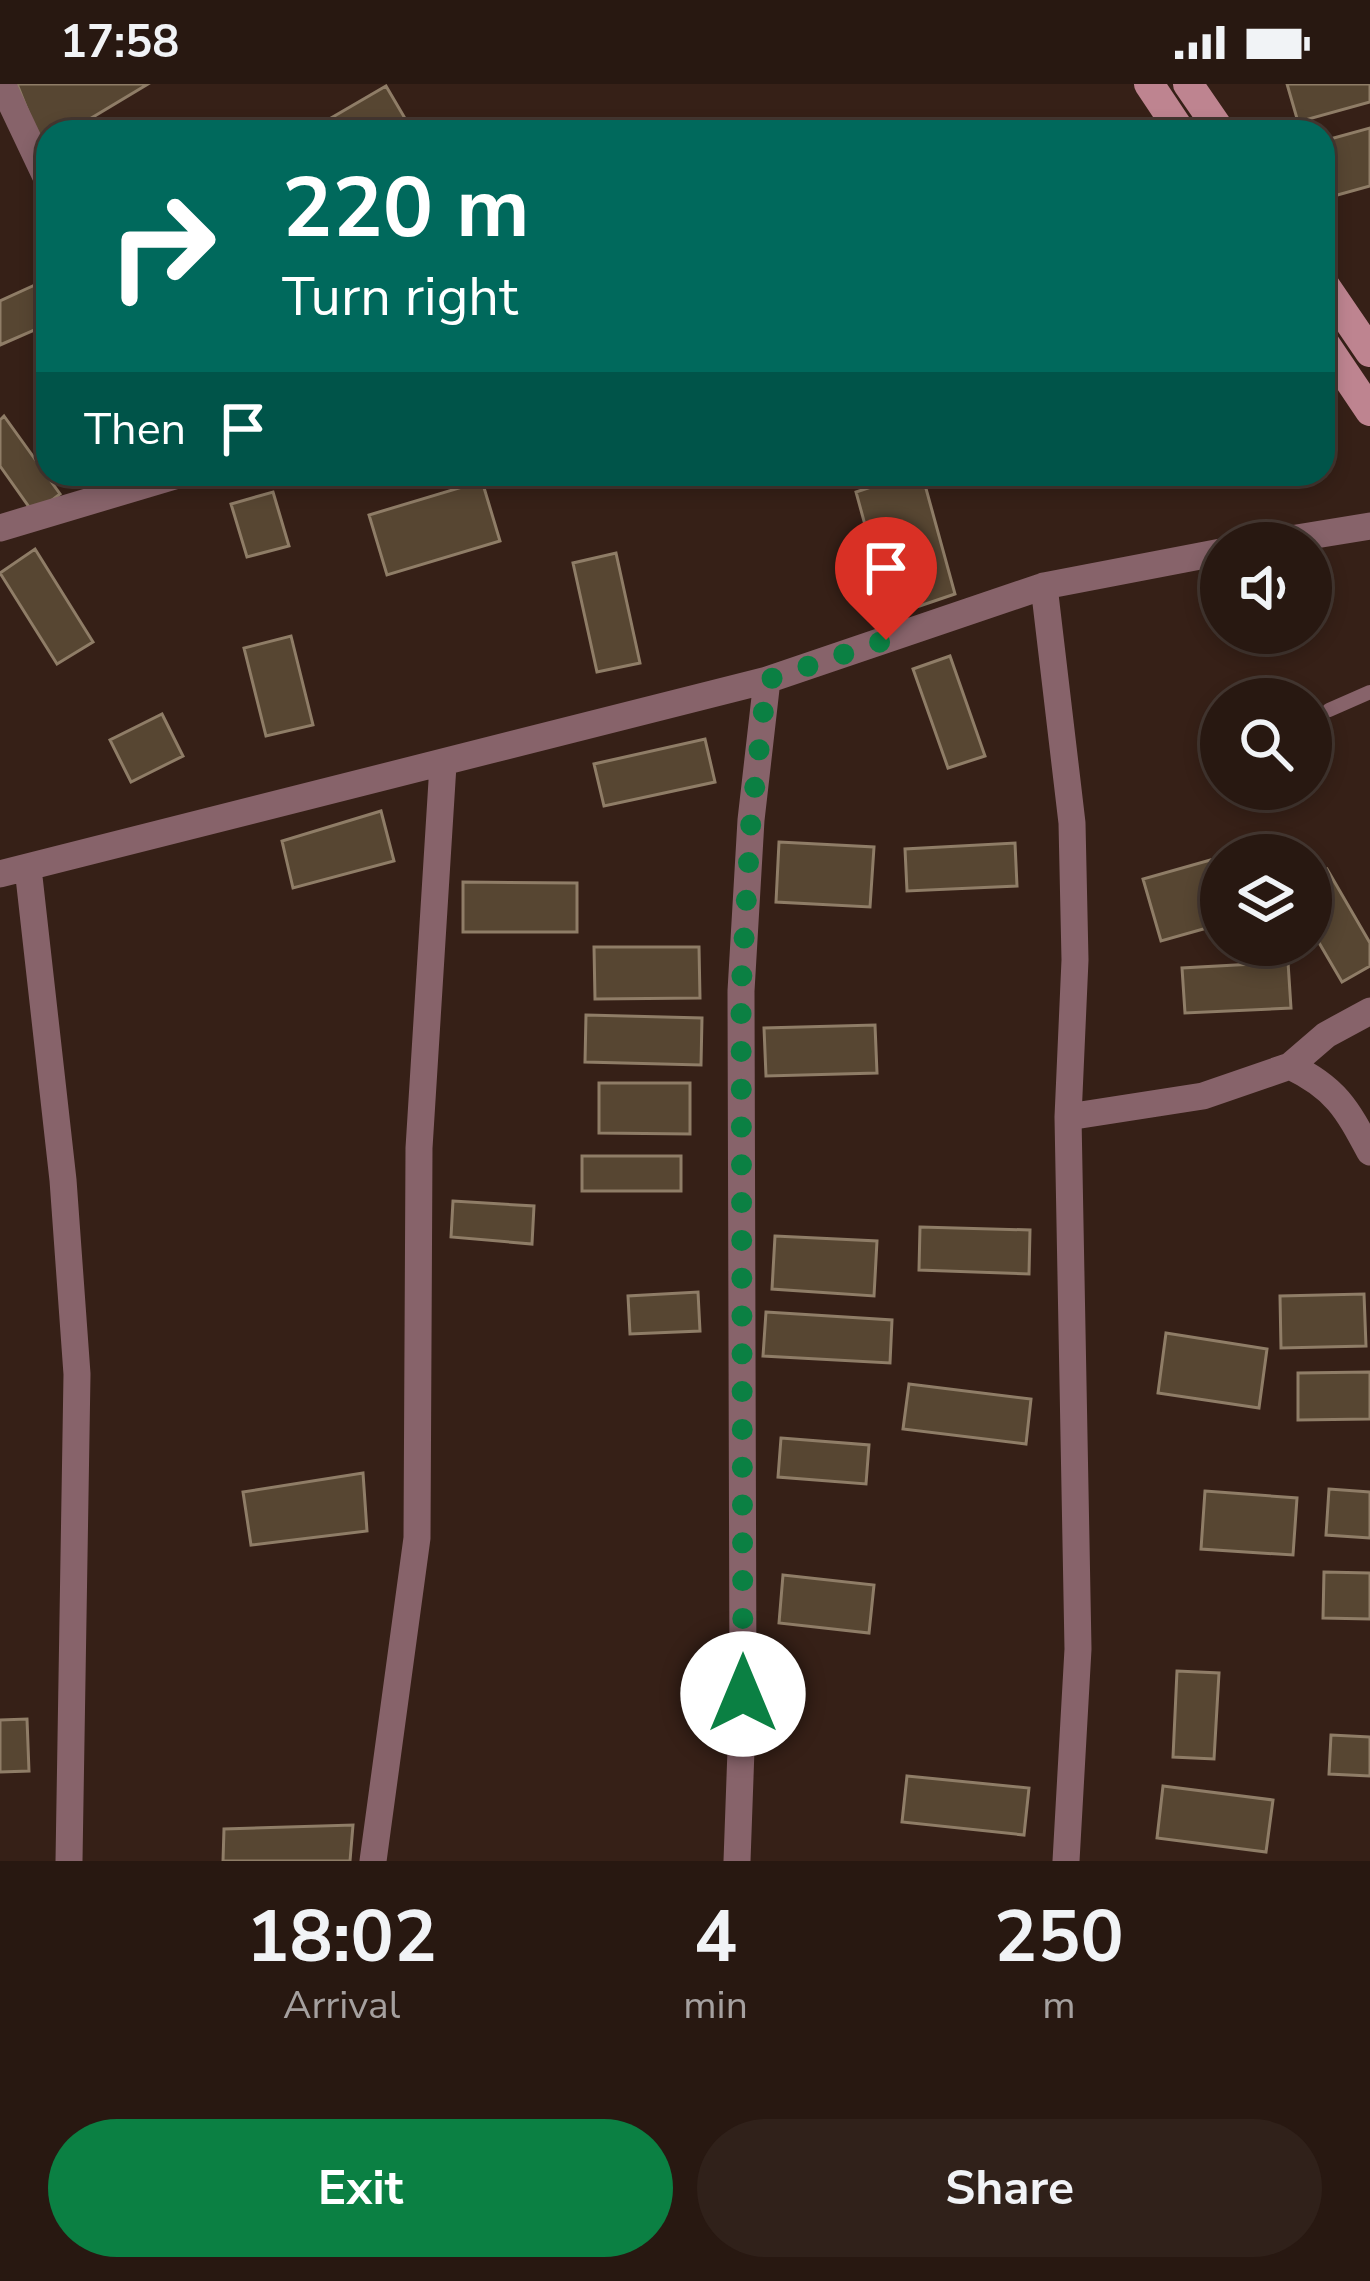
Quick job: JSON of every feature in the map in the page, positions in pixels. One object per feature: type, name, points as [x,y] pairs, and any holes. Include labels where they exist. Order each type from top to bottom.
[{"type":"street","points":[[2,84],[36,156]]},
{"type":"street","points":[[1149,84],[1173,120]]},
{"type":"street","points":[[1188,84],[1213,120]]},
{"type":"street","points":[[1335,301],[1370,352]]},
{"type":"street","points":[[1335,359],[1370,411]]},
{"type":"street","points":[[0,528],[141,486]]},
{"type":"street","points":[[1332,532],[1370,526]]},
{"type":"street","points":[[69,1861],[76,1374],[63,1180],[14,871],[767,680],[1044,586],[1200,556]]},
{"type":"street","points":[[1044,586],[1072,823],[1075,960],[1068,1117],[1078,1648],[1066,1861]]},
{"type":"street","points":[[737,1861],[743,1694],[741,991],[751,820],[767,680]]},
{"type":"street","points":[[373,1861],[417,1538],[418,1148],[442,765]]},
{"type":"street","points":[[1068,1117],[1203,1096],[1290,1066],[1326,1034],[1370,1011]]},
{"type":"street","points":[[1290,1066],[1318,1079],[1344,1104],[1370,1153]]},
{"type":"lane","points":[[1332,709],[1370,692]]},
{"type":"building","points":[[17,84],[148,84],[88,120],[36,120],[36,132]]},
{"type":"building","points":[[1287,84],[1370,84],[1370,102],[1297,120]]},
{"type":"building","points":[[386,86],[406,120],[328,120]]},
{"type":"building","points":[[1370,128],[1370,186],[1335,196],[1335,138]]},
{"type":"building","points":[[36,284],[36,329],[0,345],[0,301]]},
{"type":"building","points":[[4,416],[36,461],[36,486],[54,486],[60,494],[34,514],[0,466],[0,420]]},
{"type":"building","points":[[465,486],[484,486],[500,541],[387,575],[369,515]]},
{"type":"building","points":[[874,486],[925,486],[955,594],[890,616],[856,492]]},
{"type":"building","points":[[273,492],[289,546],[247,557],[231,504]]},
{"type":"building","points":[[35,549],[93,642],[57,664],[0,573]]},
{"type":"building","points":[[616,553],[640,663],[597,672],[573,563]]},
{"type":"building","points":[[291,636],[313,725],[266,736],[244,648]]},
{"type":"building","points":[[950,656],[985,756],[948,768],[913,669]]},
{"type":"building","points":[[162,714],[183,756],[131,782],[110,740]]},
{"type":"building","points":[[705,739],[715,782],[604,806],[594,764]]},
{"type":"building","points":[[381,811],[394,861],[293,888],[282,841]]},
{"type":"building","points":[[779,842],[874,847],[870,907],[776,902]]},
{"type":"building","points":[[1015,843],[1017,886],[907,891],[905,849]]},
{"type":"building","points":[[1200,863],[1200,930],[1161,941],[1143,879]]},
{"type":"building","points":[[1332,878],[1370,943],[1370,966],[1342,982],[1332,965]]},
{"type":"building","points":[[463,882],[577,883],[577,932],[463,932]]},
{"type":"building","points":[[594,947],[699,947],[700,998],[595,999]]},
{"type":"building","points":[[1288,966],[1291,1008],[1185,1013],[1182,968]]},
{"type":"building","points":[[586,1015],[702,1018],[701,1065],[585,1062]]},
{"type":"building","points":[[875,1025],[877,1073],[766,1076],[764,1028]]},
{"type":"building","points":[[599,1083],[690,1083],[690,1134],[599,1133]]},
{"type":"building","points":[[582,1156],[681,1156],[681,1191],[582,1191]]},
{"type":"building","points":[[453,1201],[534,1206],[532,1244],[451,1237]]},
{"type":"building","points":[[920,1227],[1030,1230],[1029,1274],[919,1270]]},
{"type":"building","points":[[775,1236],[877,1241],[874,1296],[772,1289]]},
{"type":"building","points":[[698,1292],[700,1331],[630,1334],[628,1296]]},
{"type":"building","points":[[1364,1294],[1366,1346],[1281,1348],[1280,1296]]},
{"type":"building","points":[[766,1312],[892,1320],[890,1363],[763,1356]]},
{"type":"building","points":[[1166,1333],[1267,1349],[1259,1408],[1158,1393]]},
{"type":"building","points":[[1370,1372],[1370,1419],[1298,1420],[1298,1373]]},
{"type":"building","points":[[909,1384],[1031,1399],[1026,1444],[903,1429]]},
{"type":"building","points":[[781,1438],[869,1445],[866,1484],[778,1477]]},
{"type":"building","points":[[363,1473],[367,1531],[251,1545],[243,1492]]},
{"type":"building","points":[[1329,1489],[1370,1492],[1370,1538],[1326,1535]]},
{"type":"building","points":[[1205,1491],[1297,1498],[1293,1555],[1201,1549]]},
{"type":"building","points":[[1324,1572],[1370,1573],[1370,1619],[1323,1618]]},
{"type":"building","points":[[783,1575],[874,1585],[869,1633],[779,1623]]},
{"type":"building","points":[[1177,1671],[1219,1673],[1214,1759],[1173,1757]]},
{"type":"building","points":[[27,1719],[29,1771],[0,1772],[0,1720]]},
{"type":"building","points":[[1331,1735],[1370,1737],[1370,1776],[1329,1774]]},
{"type":"building","points":[[907,1776],[1029,1788],[1024,1835],[902,1822]]},
{"type":"building","points":[[1163,1786],[1273,1800],[1266,1852],[1157,1838]]},
{"type":"building","points":[[353,1825],[350,1861],[223,1861],[224,1829]]},
{"type":"route","points":[[743,1694],[741,991],[751,820],[767,680],[886,640]]}]
